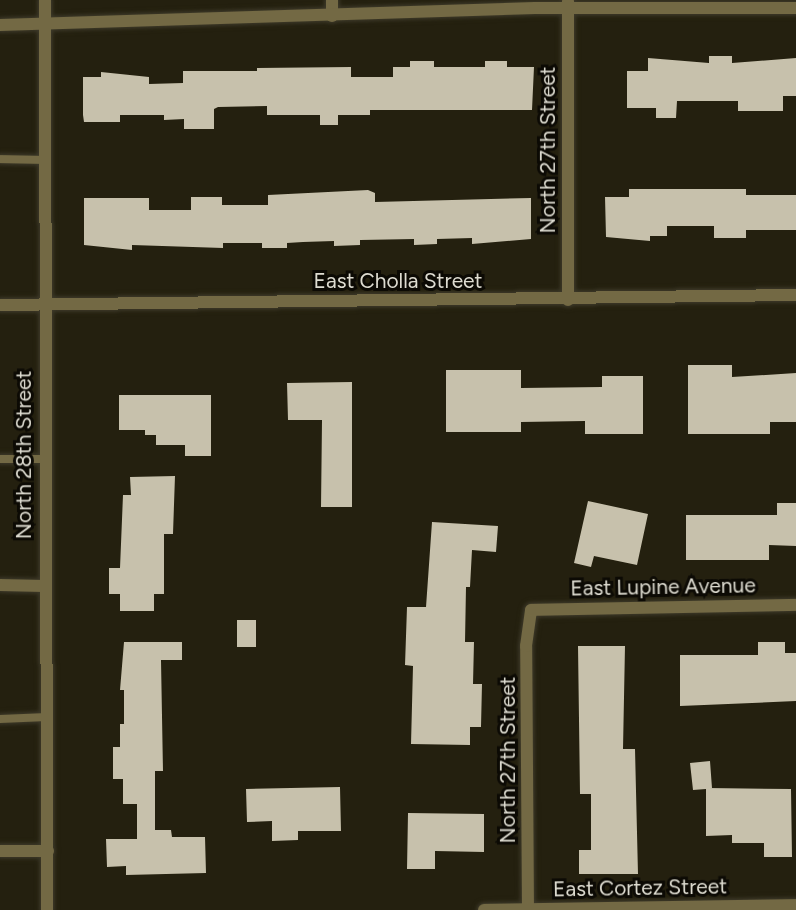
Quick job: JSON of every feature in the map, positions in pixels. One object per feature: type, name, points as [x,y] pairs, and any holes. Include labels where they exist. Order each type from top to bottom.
[{"type":"street","name":"North 28th Street","points":[[45,0],[43,304],[47,910]]},
{"type":"street","points":[[332,0],[332,16]]},
{"type":"street","points":[[0,26],[332,16],[568,4],[796,8]]},
{"type":"street","name":"North 27th Street","points":[[568,4],[568,300]]},
{"type":"street","name":"East Cholla Street","points":[[0,304],[568,300],[796,295]]},
{"type":"street","points":[[0,585],[44,586]]},
{"type":"street","name":"East Lupine Avenue","points":[[531,610],[796,605]]},
{"type":"street","name":"North 27th Street","points":[[528,909],[526,646],[531,610]]},
{"type":"street","points":[[0,851],[48,851]]},
{"type":"street","name":"East Cortez Street","points":[[484,910],[796,905]]},
{"type":"lane","points":[[0,159],[43,160]]},
{"type":"lane","points":[[0,459],[44,459]]},
{"type":"lane","points":[[0,719],[46,717]]},
{"type":"building","points":[[709,56],[732,56],[732,63],[796,58],[796,96],[783,96],[783,111],[738,111],[738,101],[677,101],[676,118],[656,118],[656,108],[627,108],[627,71],[648,71],[648,58],[709,63]]},
{"type":"building","points":[[410,61],[434,61],[434,67],[485,67],[485,61],[507,61],[507,67],[534,67],[532,110],[370,110],[370,115],[338,115],[338,125],[320,125],[320,115],[267,115],[267,106],[218,107],[214,109],[214,129],[184,129],[184,119],[164,120],[164,115],[120,115],[120,122],[84,122],[83,77],[101,77],[101,72],[149,77],[149,84],[183,83],[183,71],[257,71],[257,68],[351,67],[351,77],[393,77],[393,67],[410,67]]},
{"type":"building","points":[[629,189],[746,189],[746,195],[796,195],[796,230],[746,230],[746,238],[714,238],[714,226],[667,226],[667,236],[650,236],[650,241],[606,237],[605,197],[629,197]]},
{"type":"building","points":[[368,190],[375,193],[375,202],[531,198],[531,239],[472,244],[472,238],[437,239],[437,244],[414,245],[414,239],[360,240],[360,245],[334,246],[334,241],[303,242],[287,243],[287,248],[262,248],[262,243],[223,243],[223,248],[132,245],[132,250],[84,245],[84,198],[149,198],[149,210],[191,210],[191,197],[222,197],[222,205],[268,205],[268,195]]},
{"type":"building","points":[[688,365],[732,365],[732,377],[796,373],[796,422],[770,422],[770,434],[688,434]]},
{"type":"building","points":[[446,370],[521,370],[521,388],[602,387],[602,376],[643,376],[643,434],[585,434],[585,421],[521,422],[521,432],[446,432]]},
{"type":"building","points":[[352,382],[352,507],[321,507],[322,420],[288,420],[287,383]]},
{"type":"building","points":[[119,395],[211,395],[211,456],[185,456],[185,445],[156,445],[156,435],[145,435],[145,430],[119,430]]},
{"type":"building","points":[[175,476],[173,534],[164,534],[164,594],[154,594],[154,611],[120,611],[120,594],[109,594],[109,568],[120,568],[123,495],[131,495],[130,477]]},
{"type":"building","points":[[588,501],[648,514],[637,565],[594,556],[591,567],[574,563]]},
{"type":"building","points":[[777,503],[796,503],[796,546],[769,545],[769,560],[686,560],[686,515],[777,515]]},
{"type":"building","points":[[432,522],[498,526],[496,552],[472,550],[470,587],[466,587],[465,642],[474,642],[473,684],[482,684],[481,727],[470,727],[470,745],[411,744],[413,666],[405,665],[407,607],[426,607]]},
{"type":"building","points":[[237,620],[256,620],[256,647],[237,647]]},
{"type":"building","points":[[124,642],[182,642],[182,660],[161,660],[163,771],[155,771],[155,830],[171,830],[172,837],[205,837],[206,873],[126,875],[126,866],[107,867],[106,839],[137,839],[137,804],[123,804],[123,779],[113,779],[113,747],[120,747],[120,724],[124,724],[124,690],[120,690]]},
{"type":"building","points":[[758,642],[785,642],[785,653],[796,653],[796,701],[680,706],[680,655],[758,655]]},
{"type":"building","points":[[578,646],[625,646],[623,749],[635,749],[638,874],[579,874],[579,850],[591,850],[591,794],[580,794]]},
{"type":"building","points":[[710,761],[712,788],[707,788],[791,789],[792,857],[764,857],[764,843],[732,843],[732,835],[706,836],[706,789],[693,790],[690,763]]},
{"type":"building","points":[[340,787],[341,831],[298,831],[298,840],[272,841],[272,821],[247,822],[246,789]]},
{"type":"building","points":[[408,813],[484,814],[484,852],[435,851],[435,869],[407,869]]}]
